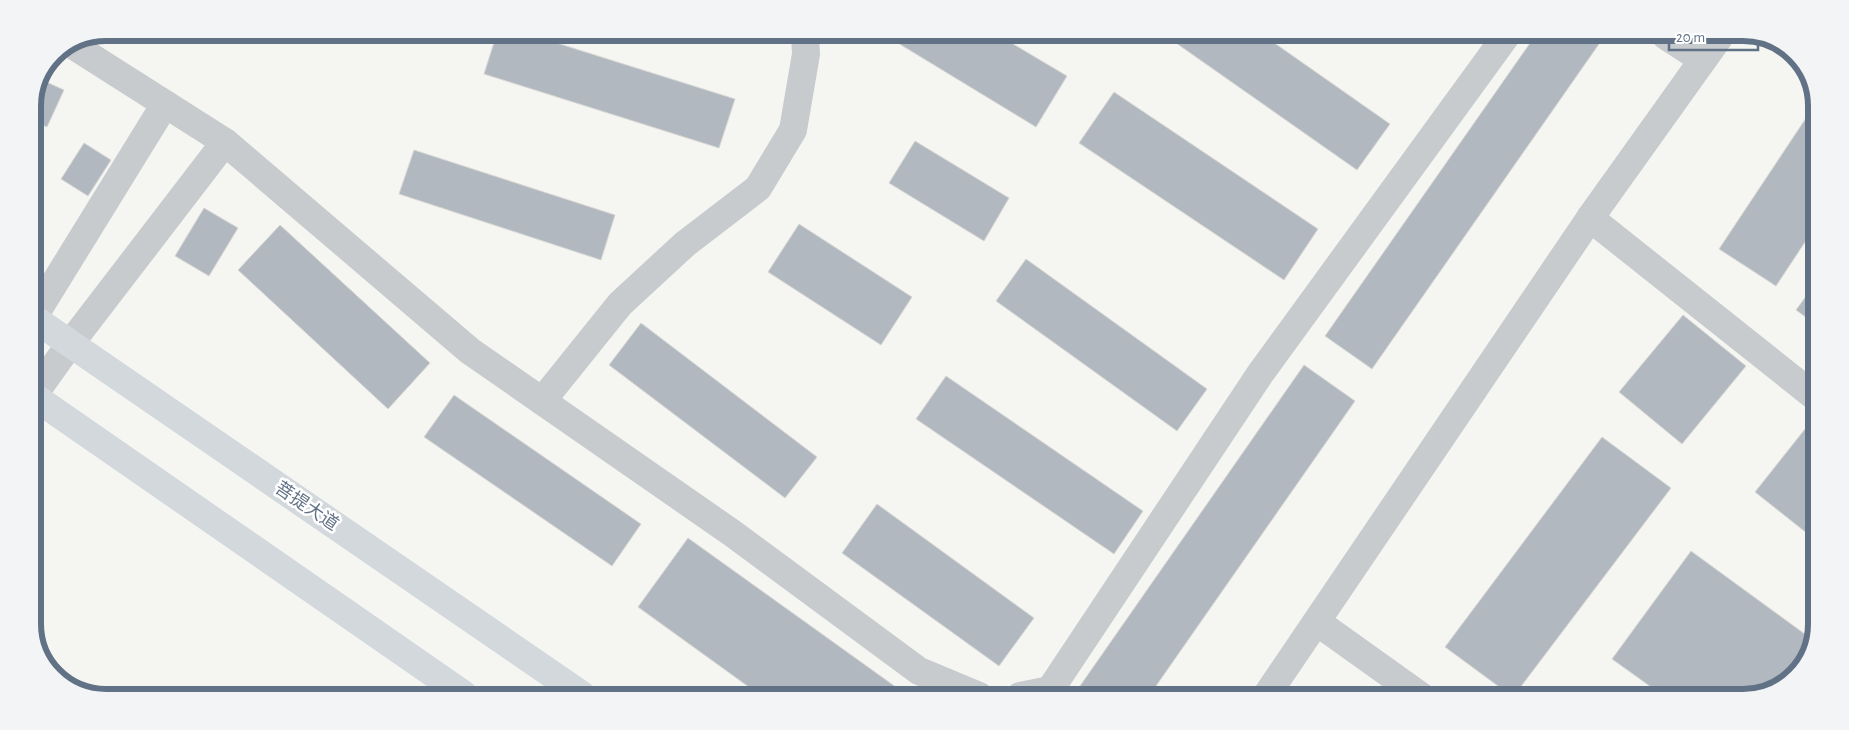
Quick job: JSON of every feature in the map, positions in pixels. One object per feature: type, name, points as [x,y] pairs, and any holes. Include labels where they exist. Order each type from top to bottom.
[{"type":"main road","name":"菩提大道","points":[[41,324],[573,689]]},
{"type":"main road","points":[[41,402],[456,689]]},
{"type":"street","points":[[542,401],[620,304],[684,244],[758,188],[793,130],[806,54],[805,41]]},
{"type":"street","points":[[1051,689],[1260,374],[1502,41]]},
{"type":"street","points":[[1674,41],[1703,60]]},
{"type":"street","points":[[1271,689],[1590,218],[1716,41]]},
{"type":"street","points":[[77,48],[225,142],[470,351],[732,533],[919,671],[962,689]]},
{"type":"street","points":[[41,305],[165,104]]},
{"type":"street","points":[[41,385],[70,344],[225,142]]},
{"type":"street","points":[[1590,218],[1808,391]]},
{"type":"street","points":[[1317,622],[1411,689]]},
{"type":"building","points":[[494,41],[550,41],[735,99],[719,148],[484,74]]},
{"type":"building","points":[[895,41],[1008,41],[1067,76],[1036,127]]},
{"type":"building","points":[[1177,41],[1272,41],[1390,124],[1357,170],[1176,43]]},
{"type":"building","points":[[1532,41],[1594,41],[1599,44],[1372,369],[1325,336]]},
{"type":"building","points":[[46,82],[64,90],[47,127],[41,124],[42,93]]},
{"type":"building","points":[[1114,92],[1318,229],[1284,280],[1079,143]]},
{"type":"building","points":[[1808,115],[1808,238],[1776,286],[1719,249]]},
{"type":"building","points":[[915,141],[1009,198],[984,241],[889,183]]},
{"type":"building","points":[[84,143],[111,160],[88,196],[61,179]]},
{"type":"building","points":[[414,150],[615,215],[601,260],[399,194]]},
{"type":"building","points":[[204,208],[238,228],[209,276],[175,256]]},
{"type":"building","points":[[799,224],[912,297],[881,345],[768,272]]},
{"type":"building","points":[[280,225],[430,363],[388,409],[238,270]]},
{"type":"building","points":[[1026,259],[1207,389],[1177,431],[996,301]]},
{"type":"building","points":[[1808,294],[1808,319],[1796,310]]},
{"type":"building","points":[[1683,315],[1746,366],[1682,444],[1619,392]]},
{"type":"building","points":[[641,323],[817,457],[785,498],[609,365]]},
{"type":"building","points":[[1304,365],[1355,401],[1154,689],[1078,689]]},
{"type":"building","points":[[946,376],[1143,511],[1114,554],[916,419]]},
{"type":"building","points":[[454,395],[641,524],[612,566],[424,437]]},
{"type":"building","points":[[1805,429],[1808,431],[1808,534],[1755,492]]},
{"type":"building","points":[[1602,437],[1671,488],[1519,689],[1502,689],[1445,647]]},
{"type":"building","points":[[877,504],[1034,618],[999,666],[842,553]]},
{"type":"building","points":[[688,538],[899,689],[752,689],[638,607]]},
{"type":"building","points":[[1691,551],[1806,635],[1801,653],[1789,670],[1775,680],[1756,688],[1654,689],[1612,659]]}]
